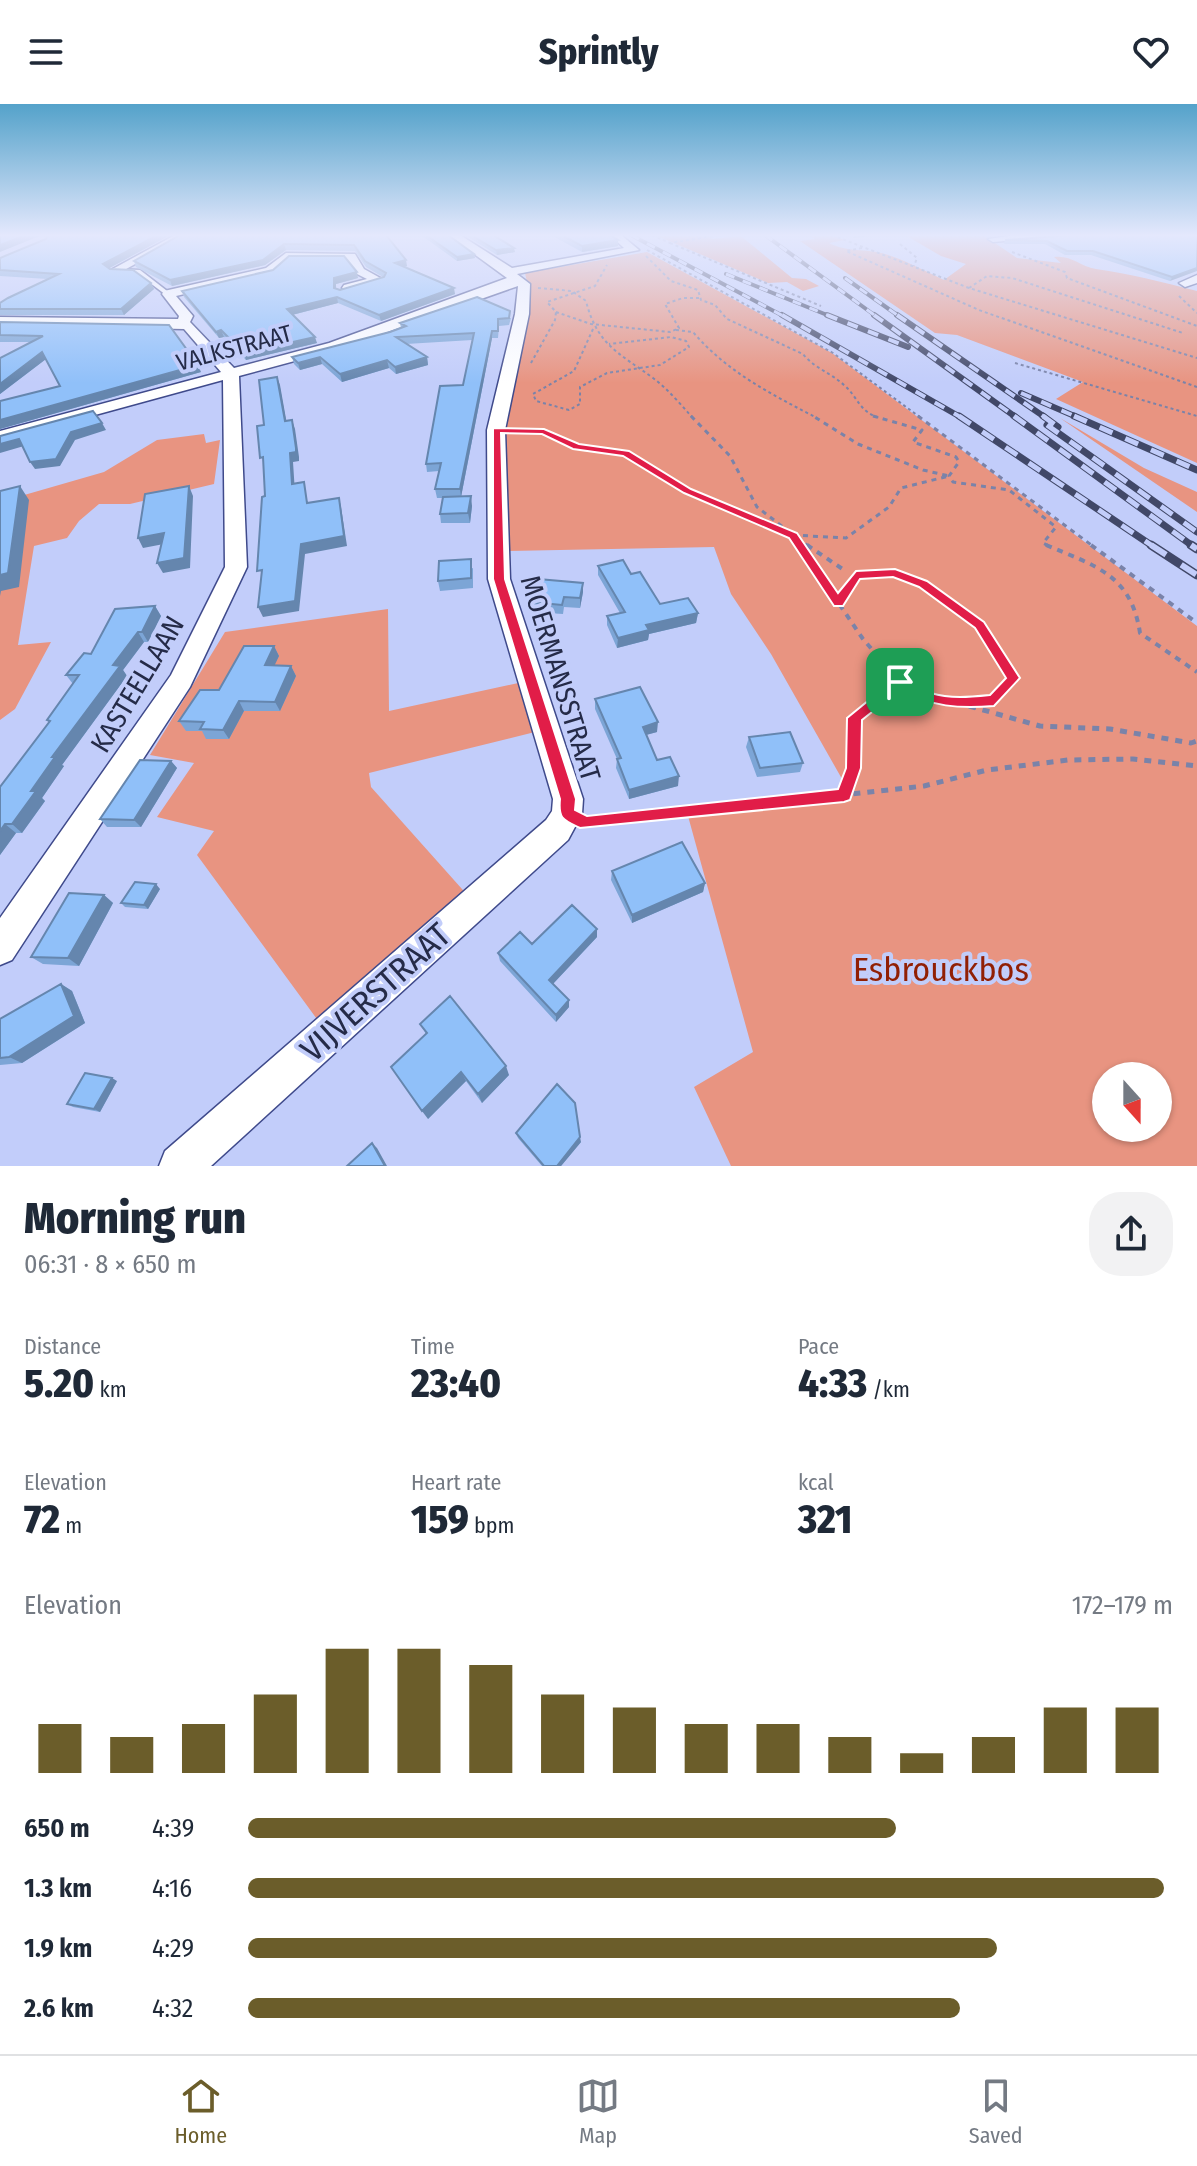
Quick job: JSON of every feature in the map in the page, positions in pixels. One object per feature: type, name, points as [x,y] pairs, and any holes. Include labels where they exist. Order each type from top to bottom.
[{"type":"street","points":[[183,323],[186,316],[168,294],[210,285]]},
{"type":"street","points":[[342,289],[360,285]]},
{"type":"street","name":"VALKSTRAAT","points":[[0,436],[334,346],[502,285]]},
{"type":"street","name":"MOERMANSSTRAAT","points":[[516,285],[522,314],[496,430],[499,579],[568,799],[567,814]]},
{"type":"street","points":[[4,322],[183,323],[231,374]]},
{"type":"street","name":"KASTEELLAAN","points":[[0,948],[181,680],[236,567],[231,374]]},
{"type":"street","name":"VIJVERSTRAAT","points":[[180,1166],[545,840],[567,814]]},
{"type":"lane","points":[[156,285],[168,294]]},
{"type":"path","points":[[536,285],[575,293],[586,301],[593,329],[638,369],[655,379],[730,456],[757,507],[844,570]]},
{"type":"path","points":[[596,285],[547,302],[556,312],[591,324],[693,332],[716,359],[757,387],[858,444],[923,470],[949,476],[958,483],[1009,490],[1056,527],[1043,543],[1112,574],[1136,607],[1140,633],[1197,672]]},
{"type":"path","points":[[682,285],[698,290],[700,298]]},
{"type":"path","points":[[709,285],[833,353],[1197,623]]},
{"type":"path","points":[[770,285],[821,306]]},
{"type":"path","points":[[922,285],[979,310],[1197,387]]},
{"type":"path","points":[[960,285],[1197,358]]},
{"type":"path","points":[[969,288],[974,285]]},
{"type":"path","points":[[1032,285],[1183,333]]},
{"type":"path","points":[[1085,285],[1197,326]]},
{"type":"path","points":[[496,430],[544,432],[577,447],[626,453],[688,491],[793,535],[846,538],[889,507],[901,488],[949,476],[959,462],[956,457],[913,442],[922,430],[872,416],[857,405],[846,386],[810,363],[803,354],[727,319],[715,305],[700,298],[683,298],[665,304],[679,328],[676,330]]},
{"type":"path","points":[[530,366],[555,320],[556,312]]},
{"type":"path","points":[[533,394],[574,371],[593,329]]},
{"type":"path","points":[[528,391],[536,401],[559,412],[574,409],[580,404],[580,387],[590,379],[660,365],[689,347],[686,341],[669,336],[648,342],[625,339],[608,344]]},
{"type":"path","points":[[1015,363],[1197,416]]},
{"type":"path","points":[[793,535],[863,639],[900,682],[926,697],[1040,726],[1110,729],[1191,743],[1197,741]]},
{"type":"path","points":[[838,603],[856,575],[895,573],[923,584],[961,608],[980,625],[1013,678],[994,701],[959,703]]},
{"type":"path","points":[[844,795],[854,768],[854,718],[900,682]]},
{"type":"path","points":[[567,814],[586,823],[924,786],[987,770],[1068,760],[1133,759],[1197,766]]},
{"type":"green space","name":"Esbrouckbos","points":[[527,285],[707,285],[832,353],[1197,626],[1197,1166],[731,1166],[694,1087],[753,1052],[688,816],[596,823],[597,815],[850,793],[771,654],[731,594],[714,547],[508,551],[504,429]]},
{"type":"green space","points":[[792,285],[819,286],[803,291]]},
{"type":"green space","points":[[864,285],[1172,285],[1197,291],[1197,463],[1056,399],[1083,382],[957,335],[935,333]]},
{"type":"green space","points":[[1060,418],[1144,468],[1197,492],[1197,512]]},
{"type":"green space","points":[[204,434],[206,443],[220,440],[214,484],[130,504],[99,504],[79,521],[67,538],[34,546],[18,645],[51,642],[15,709],[0,720],[0,502],[104,472],[157,440]]},
{"type":"green space","points":[[388,609],[389,711],[523,682],[539,731],[369,773],[371,787],[470,898],[322,1026],[197,855],[214,831],[157,817],[194,763],[150,755],[225,632]]},
{"type":"building","points":[[37,285],[149,285],[121,309],[0,309],[0,303]]},
{"type":"building","points":[[210,285],[334,285],[334,288],[340,290],[358,285],[446,285],[454,288],[379,315],[337,297],[287,309],[315,337],[244,353],[221,330],[216,332],[182,291]]},
{"type":"building","points":[[477,297],[510,311],[509,318],[498,319],[498,331],[492,331],[460,489],[435,489],[441,463],[426,464],[440,386],[463,385],[474,333],[396,337],[427,357],[395,367],[387,360],[340,374],[320,357],[298,363],[292,357],[390,332],[406,326],[400,323]]},
{"type":"building","points":[[0,322],[169,325],[198,365],[0,420],[0,401],[60,386],[42,352],[0,384],[0,358],[43,336],[0,335]]},
{"type":"building","points":[[277,377],[285,421],[292,420],[296,448],[296,452],[290,453],[292,484],[304,482],[307,503],[339,498],[344,536],[301,544],[295,601],[258,607],[262,570],[257,571],[262,497],[265,496],[263,457],[260,458],[257,426],[264,425],[259,380]]},
{"type":"building","points":[[93,411],[102,423],[71,432],[56,459],[30,462],[19,439],[0,444],[0,436]]},
{"type":"building","points":[[20,486],[8,573],[0,575],[0,491]]},
{"type":"building","points":[[189,486],[184,558],[157,563],[164,533],[138,538],[145,494]]},
{"type":"building","points":[[471,496],[468,513],[440,514],[443,497]]},
{"type":"building","points":[[471,559],[471,578],[438,581],[439,561]]},
{"type":"building","points":[[623,560],[631,574],[640,572],[660,604],[688,598],[698,613],[646,625],[649,630],[618,638],[607,616],[625,612],[598,566]]},
{"type":"building","points":[[538,579],[583,583],[580,598],[564,597],[562,605],[531,602]]},
{"type":"building","points":[[155,606],[142,632],[138,632],[113,665],[120,666],[52,757],[55,757],[31,791],[36,791],[12,824],[5,824],[0,831],[0,787],[50,721],[47,720],[79,675],[66,675],[84,653],[91,654],[115,609]]},
{"type":"building","points":[[244,646],[274,646],[265,665],[291,666],[275,702],[239,701],[223,730],[200,729],[204,722],[179,721],[200,690],[219,690]]},
{"type":"building","points":[[640,687],[658,722],[643,727],[657,760],[670,757],[679,776],[629,790],[617,759],[621,758],[595,699]]},
{"type":"building","points":[[790,732],[803,763],[760,768],[749,737]]},
{"type":"building","points":[[140,760],[171,761],[134,820],[100,819]]},
{"type":"building","points":[[682,842],[705,883],[632,915],[612,871]]},
{"type":"building","points":[[135,882],[156,884],[144,905],[121,903]]},
{"type":"building","points":[[69,893],[104,895],[68,958],[31,957]]},
{"type":"building","points":[[572,905],[597,929],[549,980],[569,1000],[556,1015],[498,953],[520,932],[532,944]]},
{"type":"building","points":[[61,984],[74,1016],[9,1057],[0,1058],[0,1019]]},
{"type":"building","points":[[450,996],[506,1066],[478,1094],[461,1072],[422,1111],[391,1067],[427,1033],[420,1024]]},
{"type":"building","points":[[85,1073],[112,1078],[94,1109],[67,1104]]},
{"type":"building","points":[[557,1084],[575,1103],[580,1137],[557,1166],[544,1166],[516,1133]]},
{"type":"building","points":[[372,1143],[385,1166],[347,1166]]},
{"type":"railway","points":[[724,285],[785,317]]},
{"type":"railway","points":[[752,285],[830,316]]},
{"type":"railway","points":[[833,285],[877,317]]},
{"type":"railway","points":[[854,285],[900,317]]},
{"type":"railway","points":[[782,315],[962,418]]},
{"type":"railway","points":[[874,315],[1017,418]]},
{"type":"railway","points":[[897,315],[1046,418]]},
{"type":"railway","points":[[830,316],[908,347]]},
{"type":"railway","points":[[1021,393],[1079,418]]},
{"type":"railway","points":[[1014,416],[1194,547]]},
{"type":"railway","points":[[1043,416],[1058,427]]},
{"type":"railway","points":[[1074,416],[1197,470]]},
{"type":"railway","points":[[962,418],[1152,546]]},
{"type":"railway","points":[[1047,425],[1197,532]]},
{"type":"railway","points":[[1152,546],[1197,575]]},
{"type":"route","points":[[496,430],[544,432],[577,447],[626,453],[688,491],[793,535],[838,603],[856,575],[895,573],[923,584],[961,608],[980,625],[1013,678],[994,701],[959,703],[926,697],[900,682],[854,718],[854,768],[844,795],[586,823],[567,814],[568,799],[499,579],[496,430]]}]
